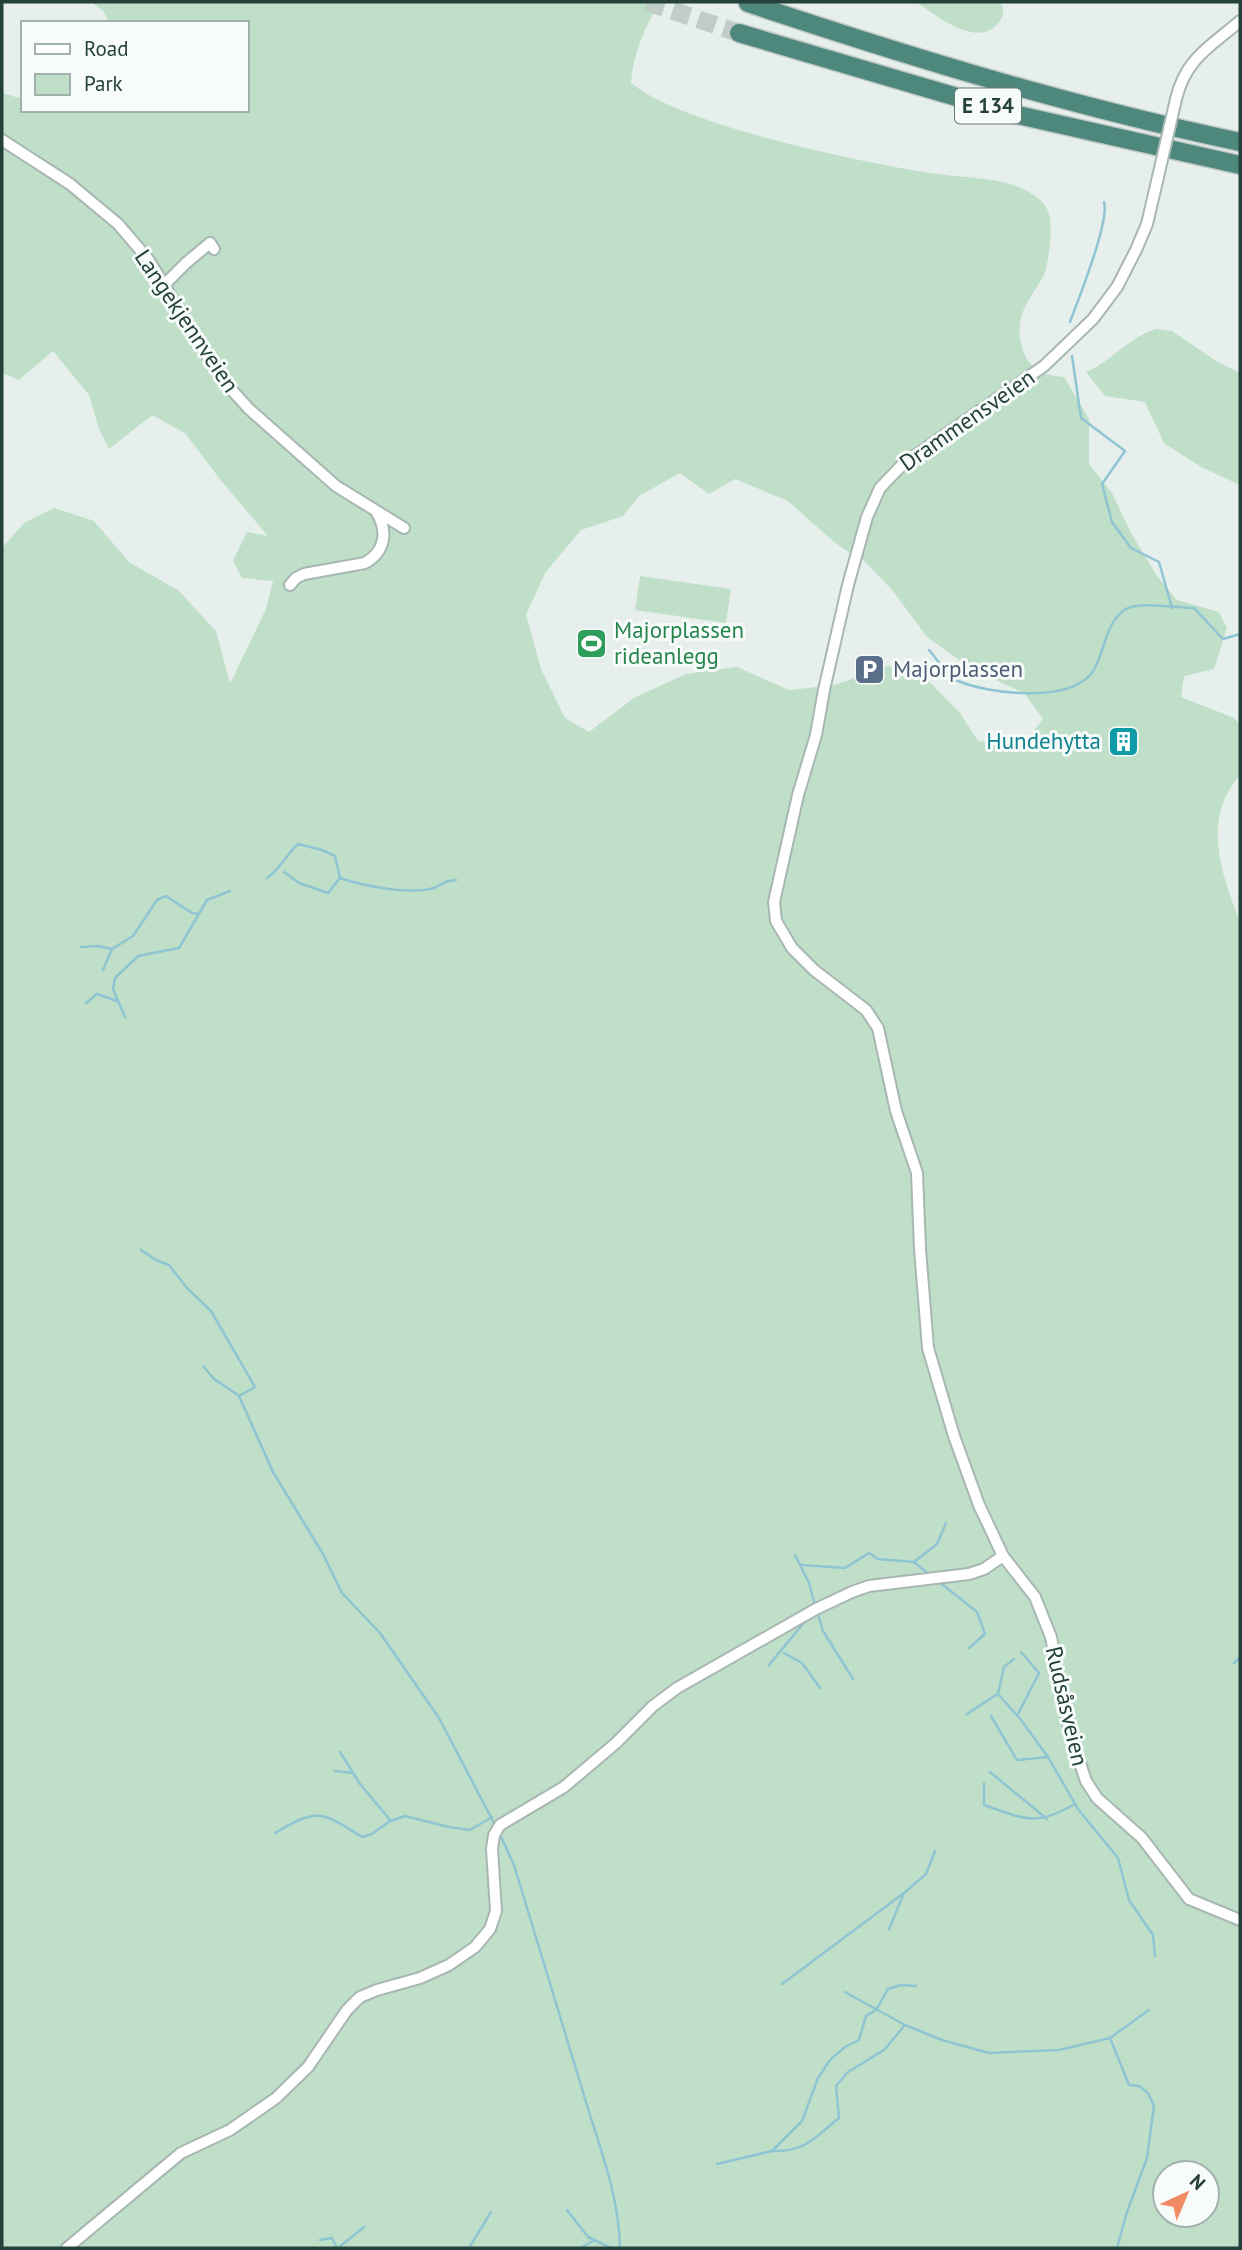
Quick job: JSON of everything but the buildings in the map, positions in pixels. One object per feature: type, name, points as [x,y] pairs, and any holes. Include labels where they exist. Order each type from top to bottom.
[{"type":"highway","name":"E 134","points":[[748,4],[982,78],[1093,108],[1240,142]]},
{"type":"highway","name":"E 134","points":[[739,33],[1018,115],[1240,165]]},
{"type":"street","name":"Drammensveien","points":[[1003,1556],[970,1481],[928,1348],[917,1173],[896,1111],[878,1028],[866,1010],[805,962],[792,948],[776,920],[774,892],[816,735],[848,585],[867,517],[883,482],[903,464],[1044,366],[1088,325],[1117,287],[1147,223],[1182,80],[1191,63],[1240,21]]},
{"type":"street","name":"Langekjennveien","points":[[2,140],[70,184],[118,224],[148,259],[204,354],[236,395],[336,486],[404,528]]},
{"type":"street","points":[[164,285],[186,262],[210,243],[214,249]]},
{"type":"street","points":[[290,585],[304,574],[365,563],[372,559],[383,545],[384,535],[384,525],[376,511]]},
{"type":"street","points":[[67,2248],[181,2153],[230,2130],[276,2098],[309,2067],[360,1997],[420,1978],[449,1965],[475,1947],[490,1928],[496,1911],[492,1849],[494,1835],[500,1825],[564,1787],[667,1695],[807,1614],[852,1592],[882,1584],[969,1574],[984,1569],[1003,1556]]},
{"type":"street","name":"Rudsåsveien","points":[[1003,1556],[1029,1588],[1051,1637],[1070,1733],[1082,1772],[1092,1791],[1142,1838],[1189,1899],[1240,1920]]},
{"type":"green space","points":[[91,2],[659,2],[640,41],[631,83],[652,97],[722,125],[799,146],[903,168],[1013,185],[1035,196],[1047,209],[1051,228],[1047,264],[1043,277],[1020,319],[1020,340],[1024,354],[1038,370],[1064,377],[1089,419],[1089,464],[1112,493],[1132,535],[1157,576],[1177,600],[1219,612],[1227,628],[1214,669],[1184,676],[1181,697],[1234,718],[1240,725],[1240,775],[1228,792],[1221,810],[1218,847],[1226,885],[1240,922],[1240,2248],[2,2248],[2,548],[24,523],[54,508],[94,521],[129,562],[179,591],[216,631],[230,684],[266,609],[273,581],[242,578],[233,561],[247,532],[268,536],[185,433],[152,415],[109,449],[99,429],[89,395],[53,351],[19,380],[2,373],[2,93],[21,98],[21,112],[248,112],[248,21],[109,21],[103,11]],"holes":[[[680,473],[709,494],[735,479],[788,501],[834,542],[850,553],[854,550],[893,591],[927,637],[972,669],[1024,693],[1043,719],[1021,747],[978,741],[960,713],[919,671],[888,666],[835,685],[789,690],[737,667],[686,674],[634,698],[589,732],[565,718],[541,669],[526,615],[545,573],[581,530],[623,516],[639,496]]]},
{"type":"green space","points":[[916,2],[1000,2],[1003,12],[999,22],[990,30],[969,32],[946,22]]},
{"type":"green space","points":[[1156,329],[1172,331],[1216,361],[1240,373],[1240,485],[1201,467],[1164,443],[1145,402],[1105,396],[1086,372],[1145,333]]},
{"type":"green space","points":[[640,576],[731,589],[726,623],[635,610]]},
{"type":"waterway","points":[[1070,322],[1098,243],[1105,212],[1104,202]]},
{"type":"waterway","points":[[1072,356],[1081,418],[1125,451],[1102,484],[1112,522],[1131,548],[1159,562],[1172,608]]},
{"type":"waterway","points":[[929,650],[954,679],[972,686],[1007,692],[1047,692],[1080,683],[1091,674],[1113,622],[1126,609],[1132,607],[1149,605],[1194,608],[1223,639],[1240,634]]},
{"type":"waterway","points":[[267,878],[298,844],[335,856],[340,878]]},
{"type":"waterway","points":[[284,872],[299,883],[328,893],[340,878],[409,891],[430,889],[456,880]]},
{"type":"waterway","points":[[125,1017],[113,989],[115,978],[138,956],[179,948],[207,900],[230,891]]},
{"type":"waterway","points":[[103,970],[112,949],[133,936],[157,900],[166,896],[192,913],[199,914]]},
{"type":"waterway","points":[[81,947],[112,949]]},
{"type":"waterway","points":[[86,1003],[97,994],[117,1001]]},
{"type":"waterway","points":[[141,1250],[169,1265],[187,1288],[211,1311],[255,1387],[239,1396],[273,1472],[323,1554],[342,1593],[380,1633],[439,1718],[495,1825]]},
{"type":"waterway","points":[[203,1366],[214,1379],[238,1395]]},
{"type":"waterway","points":[[914,1562],[937,1544],[946,1523]]},
{"type":"waterway","points":[[801,1565],[845,1568],[869,1553],[878,1559],[914,1562],[930,1575]]},
{"type":"waterway","points":[[795,1555],[809,1583],[815,1605]]},
{"type":"waterway","points":[[938,1581],[977,1612],[985,1634],[969,1648]]},
{"type":"waterway","points":[[817,1611],[823,1631],[853,1679]]},
{"type":"waterway","points":[[769,1665],[807,1619]]},
{"type":"waterway","points":[[1018,1714],[1039,1673],[1021,1652]]},
{"type":"waterway","points":[[784,1653],[802,1663],[820,1688]]},
{"type":"waterway","points":[[1234,1663],[1240,1657]]},
{"type":"waterway","points":[[998,1694],[1004,1667],[1014,1659]]},
{"type":"waterway","points":[[998,1694],[1048,1757],[1078,1809],[1118,1858],[1129,1900],[1153,1935],[1155,1956]]},
{"type":"waterway","points":[[967,1714],[996,1695]]},
{"type":"waterway","points":[[991,1716],[1017,1760],[1048,1757]]},
{"type":"waterway","points":[[340,1752],[360,1784],[391,1821],[405,1816],[470,1830],[492,1817]]},
{"type":"waterway","points":[[335,1771],[353,1773]]},
{"type":"waterway","points":[[990,1772],[1047,1819]]},
{"type":"waterway","points":[[984,1783],[984,1805],[1020,1817],[1050,1816],[1075,1804]]},
{"type":"waterway","points":[[275,1833],[310,1816],[328,1818],[362,1837],[372,1834],[390,1821]]},
{"type":"waterway","points":[[500,1834],[514,1865],[607,2169],[616,2208],[620,2248]]},
{"type":"waterway","points":[[782,1984],[926,1874],[935,1851]]},
{"type":"waterway","points":[[889,1929],[904,1893]]},
{"type":"waterway","points":[[717,2164],[772,2151],[802,2121],[818,2078],[830,2060],[845,2047],[859,2040],[866,2016],[876,2010],[888,1989],[901,1985],[916,1986]]},
{"type":"waterway","points":[[845,1992],[905,2025],[942,2040],[989,2053],[1059,2050],[1110,2038]]},
{"type":"waterway","points":[[1117,2248],[1147,2158],[1154,2106],[1148,2093],[1139,2086],[1129,2085],[1110,2038],[1149,2010]]},
{"type":"waterway","points":[[772,2151],[802,2146],[839,2118],[836,2086],[848,2072],[884,2050],[905,2025]]},
{"type":"waterway","points":[[567,2210],[588,2237],[611,2248]]},
{"type":"waterway","points":[[469,2248],[491,2212]]},
{"type":"waterway","points":[[338,2248],[364,2227]]},
{"type":"waterway","points":[[320,2240],[332,2238],[337,2248]]},
{"type":"waterway","points":[[580,2248],[593,2241]]},
{"type":"tunnel","points":[[647,2],[739,33]]},
{"type":"place","name":"Majorplassen rideanlegg","points":[[591,643]]},
{"type":"place","name":"Majorplassen","points":[[870,669]]},
{"type":"place","name":"Hundehytta","points":[[1124,741]]}]
